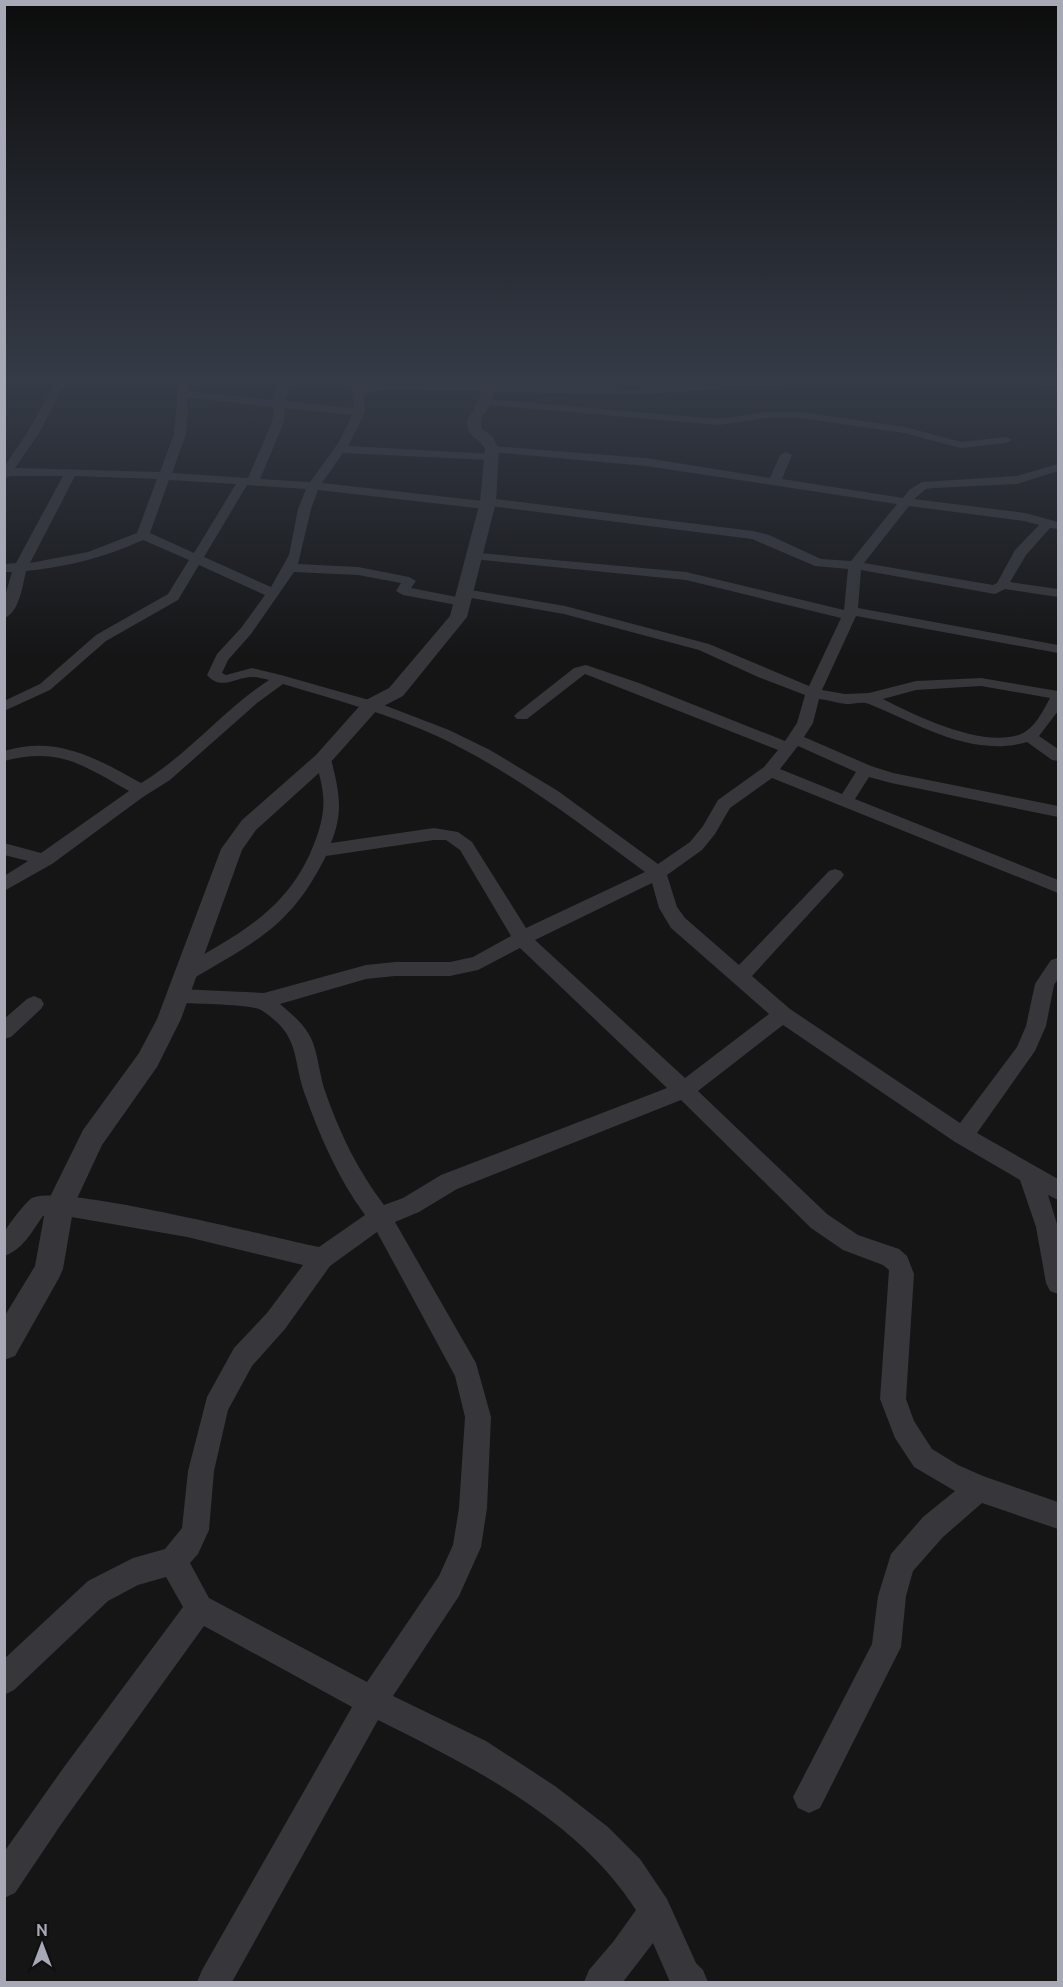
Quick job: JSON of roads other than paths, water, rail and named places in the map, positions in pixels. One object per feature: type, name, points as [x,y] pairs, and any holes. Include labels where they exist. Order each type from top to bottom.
[{"type":"street","points":[[143,535],[152,505],[168,471]]},
{"type":"street","points":[[4,707],[45,687],[101,639],[124,623],[173,597],[254,471]]},
{"type":"street","points":[[326,471],[308,498],[294,561],[273,594],[215,667],[214,675],[225,680],[252,672],[370,705],[443,733],[484,754],[552,795],[658,873],[668,908],[678,923],[783,1014],[963,1136],[1059,1190]]},
{"type":"street","points":[[4,1346],[50,1269],[60,1205],[92,1138],[148,1060],[183,984],[232,849],[249,825],[323,759],[370,705],[396,692],[458,617],[487,504],[490,471]]},
{"type":"street","points":[[705,471],[905,502],[1010,515],[1053,525]]},
{"type":"street","points":[[775,481],[779,471]]},
{"type":"street","points":[[183,984],[264,1001],[366,972],[394,969],[450,969],[478,963],[522,938],[658,873],[696,846],[709,830],[724,804],[770,771],[805,723],[813,693],[850,614],[855,565],[905,502],[922,486],[1017,480],[1047,471]]},
{"type":"street","points":[[4,614],[14,594],[20,568],[71,472]]},
{"type":"street","points":[[5,474],[71,472],[316,486],[753,535],[820,563],[855,565],[991,590],[999,589],[1020,553],[1053,525]]},
{"type":"street","points":[[4,568],[51,565],[85,558],[143,535],[273,594]]},
{"type":"street","points":[[473,555],[686,576],[850,614],[1059,649]]},
{"type":"street","points":[[290,568],[358,571],[409,581],[403,591],[565,610],[704,647],[763,674],[813,693],[845,699],[869,698],[916,686],[981,682],[1059,697],[1045,721],[1029,736],[1015,742],[1000,744],[985,742],[918,721],[869,698]]},
{"type":"street","points":[[1002,585],[1059,593]]},
{"type":"street","points":[[522,716],[579,670],[586,669],[865,770],[913,783],[1059,811]]},
{"type":"street","points":[[252,672],[257,693]]},
{"type":"street","points":[[4,885],[46,860],[141,790],[168,774],[213,736],[257,693],[281,679]]},
{"type":"street","points":[[1029,736],[1059,756]]},
{"type":"street","points":[[4,756],[21,750],[51,748],[79,759],[141,790]]},
{"type":"street","points":[[183,984],[259,930],[290,900],[321,850],[328,831],[332,798],[323,759]]},
{"type":"street","points":[[845,802],[865,770]]},
{"type":"street","points":[[770,771],[1059,887]]},
{"type":"street","points":[[321,850],[434,834],[446,833],[457,837],[466,846],[522,938],[819,1221],[851,1243],[891,1257],[899,1264],[902,1274],[893,1399],[904,1430],[923,1458],[949,1474],[979,1488],[1059,1515]]},
{"type":"street","points":[[4,849],[46,860]]},
{"type":"street","points":[[739,977],[835,875]]},
{"type":"street","points":[[963,1136],[1024,1051],[1036,1026],[1046,984],[1059,965]]},
{"type":"street","points":[[214,1983],[372,1701],[449,1586],[467,1547],[473,1508],[478,1417],[467,1372],[380,1217],[361,1192],[339,1151],[314,1090],[304,1045],[293,1027],[264,1001]]},
{"type":"street","points":[[4,1031],[34,1004]]},
{"type":"street","points":[[4,1680],[98,1591],[134,1572],[173,1561],[188,1545],[195,1530],[201,1471],[216,1406],[243,1357],[276,1321],[322,1258],[380,1217],[411,1205],[449,1182],[684,1090],[783,1014]]},
{"type":"street","points":[[1029,1174],[1047,1227],[1059,1283]]},
{"type":"street","points":[[4,1246],[17,1234],[37,1206],[60,1205],[187,1227],[322,1258]]},
{"type":"street","points":[[809,1797],[886,1647],[892,1596],[901,1564],[933,1527],[979,1488]]},
{"type":"street","points":[[173,1561],[199,1608],[372,1701],[475,1752],[544,1797],[597,1838],[629,1870],[654,1911],[684,1975],[691,1983]]},
{"type":"street","points":[[4,1882],[34,1836],[199,1608]]},
{"type":"street","points":[[601,1983],[625,1954],[654,1911]]}]
